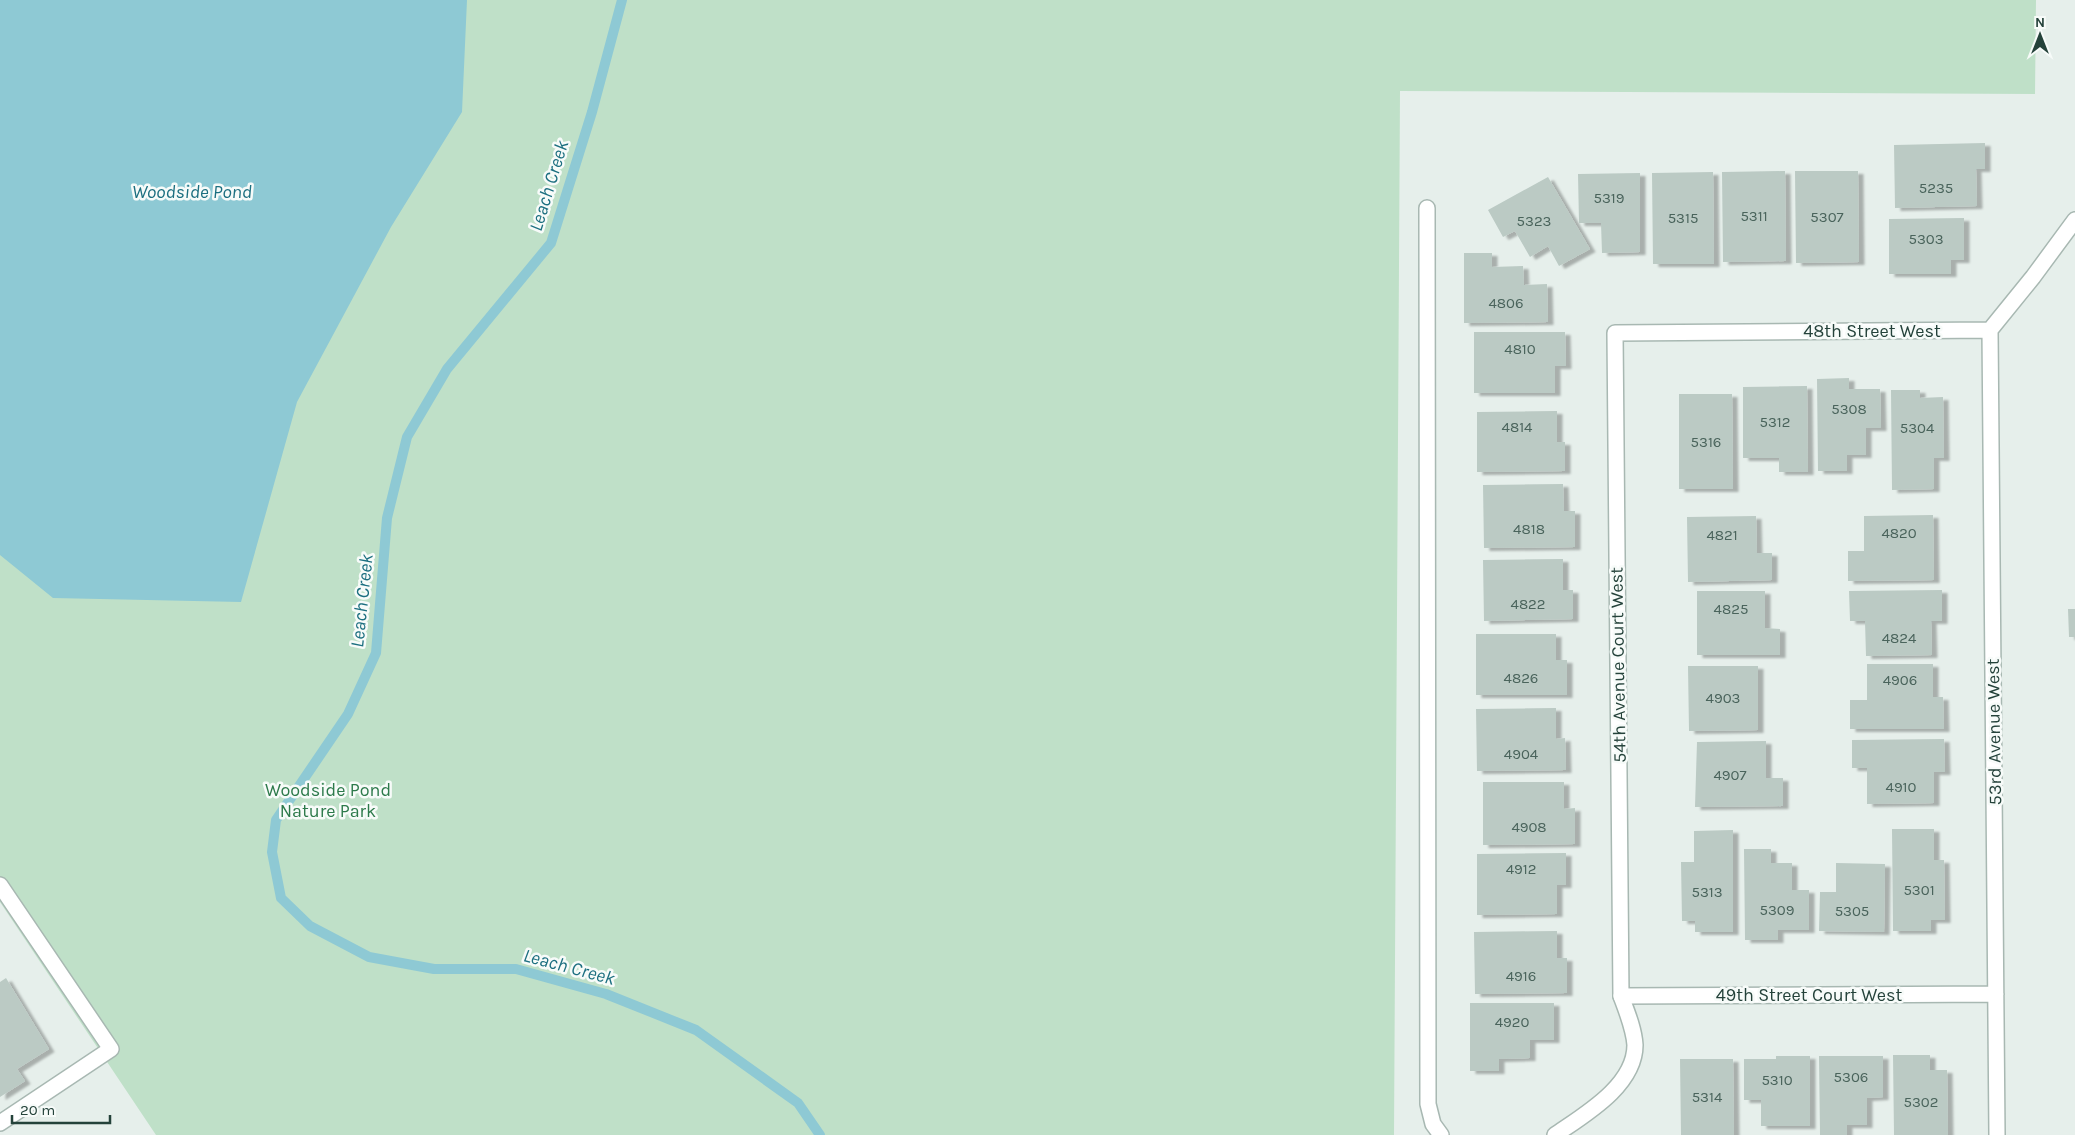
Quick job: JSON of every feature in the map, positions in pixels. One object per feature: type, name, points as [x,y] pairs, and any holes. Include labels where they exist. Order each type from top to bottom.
[{"type":"street","points":[[1427,208],[1428,1104],[1433,1124],[1441,1135]]},
{"type":"street","points":[[1990,330],[2033,277],[2075,220]]},
{"type":"street","name":"48th Street West","points":[[1615,333],[1990,330]]},
{"type":"street","name":"53rd Avenue West","points":[[1990,330],[1997,1135]]},
{"type":"street","name":"54th Avenue Court West","points":[[1555,1135],[1611,1094],[1630,1067],[1635,1046],[1631,1026],[1621,996],[1615,333]]},
{"type":"street","points":[[0,885],[111,1049],[0,1123]]},
{"type":"street","name":"49th Street Court West","points":[[1621,996],[1996,994]]},
{"type":"green space","name":"Woodside Pond Nature Park","points":[[0,0],[2036,0],[2035,94],[1400,91],[1394,1135],[156,1135],[0,902]]},
{"type":"water","name":"Woodside Pond","points":[[0,0],[467,0],[462,112],[391,227],[297,402],[241,602],[53,598],[0,555]]},
{"type":"building","points":[[1985,143],[1985,169],[1976,169],[1977,206],[1895,208],[1894,145]]},
{"type":"building","points":[[1785,171],[1786,261],[1723,262],[1722,172]]},
{"type":"building","points":[[1795,171],[1858,171],[1859,262],[1796,263]]},
{"type":"building","points":[[1713,172],[1714,264],[1653,264],[1652,173]]},
{"type":"building","points":[[1640,173],[1640,252],[1602,253],[1601,223],[1579,223],[1578,174]]},
{"type":"building","points":[[1548,177],[1590,249],[1559,266],[1548,246],[1530,257],[1515,231],[1503,237],[1488,210]]},
{"type":"building","points":[[1964,218],[1964,260],[1951,260],[1951,274],[1889,274],[1889,219]]},
{"type":"building","points":[[1464,253],[1492,253],[1492,267],[1523,266],[1524,285],[1547,284],[1548,322],[1464,323]]},
{"type":"building","points":[[1474,332],[1565,332],[1566,366],[1555,366],[1555,393],[1474,393]]},
{"type":"building","points":[[1849,378],[1849,389],[1880,389],[1881,428],[1866,428],[1866,455],[1847,455],[1847,471],[1818,471],[1817,379]]},
{"type":"building","points":[[1807,386],[1808,472],[1779,472],[1779,458],[1743,458],[1743,387]]},
{"type":"building","points":[[1891,390],[1920,390],[1920,398],[1943,397],[1944,458],[1934,458],[1934,489],[1892,490]]},
{"type":"building","points":[[1679,394],[1732,394],[1733,489],[1679,489]]},
{"type":"building","points":[[1557,411],[1557,442],[1565,442],[1565,471],[1477,472],[1477,412]]},
{"type":"building","points":[[1563,484],[1564,511],[1575,511],[1575,547],[1484,548],[1483,485]]},
{"type":"building","points":[[1933,515],[1934,580],[1848,581],[1848,551],[1864,551],[1864,516]]},
{"type":"building","points":[[1756,516],[1757,553],[1772,553],[1772,580],[1688,582],[1687,517]]},
{"type":"building","points":[[1563,559],[1563,590],[1573,590],[1573,619],[1484,621],[1483,560]]},
{"type":"building","points":[[1942,590],[1942,621],[1931,621],[1932,655],[1866,656],[1865,621],[1850,621],[1849,591]]},
{"type":"building","points":[[1697,591],[1765,591],[1765,628],[1780,629],[1780,655],[1697,655]]},
{"type":"building","points":[[2068,609],[2075,609],[2075,637],[2069,637]]},
{"type":"building","points":[[1476,634],[1556,634],[1556,660],[1567,660],[1567,695],[1476,695]]},
{"type":"building","points":[[1867,664],[1933,664],[1933,697],[1943,697],[1944,729],[1850,729],[1850,700],[1867,700]]},
{"type":"building","points":[[1688,666],[1758,666],[1758,730],[1689,731]]},
{"type":"building","points":[[1556,708],[1556,739],[1565,738],[1566,770],[1477,771],[1476,709]]},
{"type":"building","points":[[1944,739],[1945,772],[1934,772],[1934,803],[1867,804],[1867,768],[1852,768],[1852,740]]},
{"type":"building","points":[[1766,741],[1766,778],[1783,778],[1783,806],[1695,807],[1697,742]]},
{"type":"building","points":[[1483,782],[1564,782],[1564,809],[1575,808],[1575,844],[1483,845]]},
{"type":"building","points":[[1892,829],[1934,829],[1934,860],[1944,860],[1945,920],[1931,920],[1931,931],[1893,931]]},
{"type":"building","points":[[1733,830],[1733,932],[1695,932],[1695,921],[1682,921],[1681,862],[1694,862],[1694,831]]},
{"type":"building","points":[[1744,849],[1771,849],[1771,863],[1792,863],[1792,890],[1809,890],[1809,930],[1778,930],[1778,940],[1745,940]]},
{"type":"building","points":[[1566,853],[1566,885],[1557,885],[1557,914],[1477,915],[1477,854]]},
{"type":"building","points":[[1836,863],[1885,864],[1884,932],[1819,931],[1820,892],[1836,892]]},
{"type":"building","points":[[1557,931],[1557,958],[1567,958],[1567,993],[1475,994],[1474,932]]},
{"type":"building","points":[[6,978],[49,1049],[17,1069],[25,1081],[0,1097],[0,982]]},
{"type":"building","points":[[1470,1003],[1554,1003],[1554,1040],[1530,1040],[1530,1058],[1499,1059],[1499,1071],[1470,1071]]},
{"type":"building","points":[[1893,1055],[1930,1055],[1930,1070],[1947,1070],[1948,1135],[1894,1135]]},
{"type":"building","points":[[1776,1056],[1810,1056],[1810,1126],[1761,1126],[1761,1100],[1744,1100],[1744,1059],[1776,1059]]},
{"type":"building","points":[[1819,1056],[1883,1056],[1883,1097],[1867,1098],[1867,1125],[1847,1125],[1847,1135],[1820,1135]]},
{"type":"building","points":[[1680,1059],[1733,1059],[1734,1135],[1681,1135]]},
{"type":"waterway","name":"Leach Creek","points":[[622,0],[592,112],[551,243],[447,369],[407,437],[387,518],[376,653],[348,714],[276,820],[272,852],[281,898],[310,926],[369,957],[434,969],[516,969],[606,994],[696,1030],[798,1103],[820,1135]]}]
